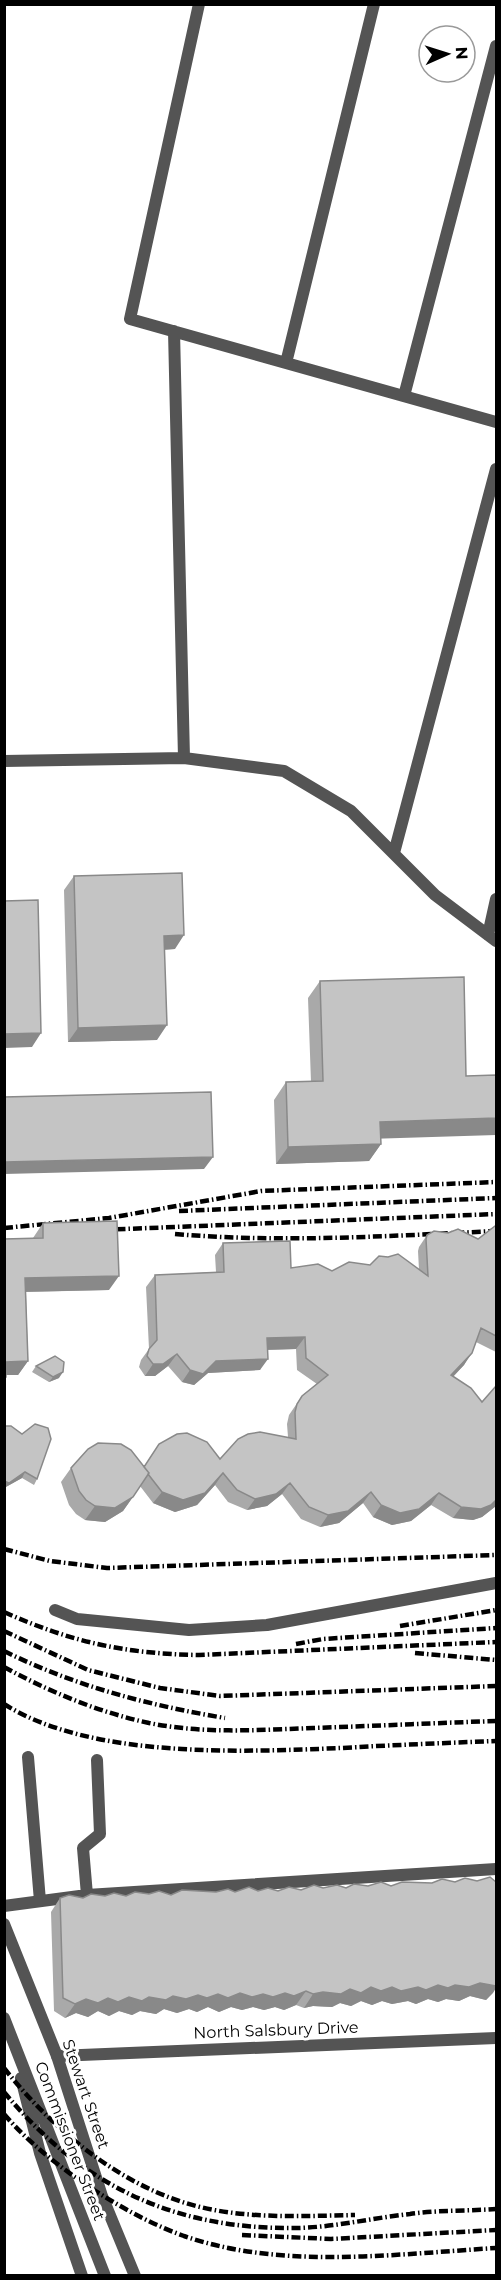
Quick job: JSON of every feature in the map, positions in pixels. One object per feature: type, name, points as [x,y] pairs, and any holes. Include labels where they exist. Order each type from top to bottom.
[{"type":"street","points":[[199,4],[130,319],[496,422]]},
{"type":"street","points":[[286,363],[374,4]]},
{"type":"street","points":[[404,396],[496,46]]},
{"type":"street","points":[[174,331],[184,759]]},
{"type":"street","points":[[394,853],[496,469]]},
{"type":"street","points":[[4,760],[184,759],[284,771],[351,811],[435,895],[492,938]]},
{"type":"street","points":[[492,938],[496,899]]},
{"type":"street","points":[[55,1610],[77,1619],[189,1630],[267,1625],[496,1583]]},
{"type":"street","points":[[28,1756],[40,1901]]},
{"type":"street","points":[[87,1894],[83,1848],[100,1834],[97,1760]]},
{"type":"street","points":[[4,1906],[87,1894],[496,1869]]},
{"type":"street","name":"Stewart Street","points":[[4,1924],[57,2056],[102,2196],[135,2276]]},
{"type":"street","points":[[4,2017],[15,2050],[32,2126],[82,2276]]},
{"type":"street","name":"Commissioner Street","points":[[4,2017],[105,2276]]},
{"type":"street","name":"North Salsbury Drive","points":[[57,2056],[496,2038]]},
{"type":"building","points":[[182,873],[184,935],[164,936],[167,1025],[78,1028],[74,876]]},
{"type":"building","points":[[38,900],[41,1033],[4,1034],[4,901]]},
{"type":"building","points":[[464,977],[466,1076],[496,1075],[496,1118],[380,1122],[381,1144],[288,1147],[286,1082],[323,1081],[320,981]]},
{"type":"building","points":[[211,1092],[213,1157],[4,1162],[4,1097]]},
{"type":"building","points":[[117,1221],[119,1276],[25,1278],[28,1361],[6,1362],[6,1377],[4,1377],[4,1239],[43,1238],[43,1223]]},
{"type":"building","points":[[496,1225],[496,1336],[481,1328],[472,1353],[451,1375],[471,1388],[482,1402],[496,1386],[496,1500],[491,1505],[481,1509],[461,1507],[439,1493],[419,1509],[400,1513],[381,1505],[371,1492],[348,1511],[328,1515],[309,1507],[290,1483],[276,1494],[255,1499],[237,1490],[223,1473],[205,1493],[183,1500],[162,1492],[148,1474],[144,1467],[159,1444],[177,1434],[187,1433],[207,1442],[220,1459],[238,1439],[248,1434],[260,1432],[296,1439],[297,1404],[302,1396],[328,1375],[306,1358],[305,1337],[267,1338],[268,1359],[216,1361],[203,1374],[190,1370],[177,1354],[163,1364],[153,1364],[147,1356],[149,1349],[157,1340],[155,1275],[224,1272],[223,1243],[290,1241],[291,1268],[318,1264],[332,1271],[349,1262],[370,1265],[379,1256],[388,1257],[398,1254],[428,1276],[427,1235],[434,1231],[448,1233],[458,1229],[478,1239]]},
{"type":"building","points":[[55,1356],[64,1362],[63,1372],[53,1377],[36,1366]]},
{"type":"building","points":[[35,1424],[48,1428],[51,1439],[37,1479],[25,1472],[9,1483],[4,1481],[4,1426],[11,1426],[22,1434]]},
{"type":"building","points":[[98,1443],[121,1444],[131,1450],[149,1473],[133,1497],[115,1508],[95,1506],[86,1500],[79,1491],[71,1468],[88,1449]]},
{"type":"building","points":[[490,1877],[496,1882],[496,1986],[480,1983],[469,1987],[455,1985],[448,1988],[438,1985],[426,1990],[418,1987],[401,1991],[392,1987],[381,1991],[371,1987],[361,1993],[350,1989],[341,1994],[323,1992],[313,1994],[306,1991],[294,1996],[285,1993],[273,1997],[263,1994],[252,1997],[240,1993],[228,1998],[218,1994],[207,1998],[198,1995],[186,1999],[173,1996],[166,2000],[149,1997],[142,2001],[129,1997],[118,2002],[108,1998],[98,2003],[86,1999],[75,2004],[63,1998],[60,1898],[69,1895],[83,1898],[91,1894],[105,1896],[114,1893],[126,1896],[135,1892],[149,1894],[159,1891],[171,1895],[182,1890],[216,1892],[228,1889],[235,1892],[249,1887],[258,1891],[268,1888],[278,1891],[289,1887],[301,1890],[314,1885],[323,1888],[337,1885],[346,1888],[354,1884],[368,1886],[381,1882],[391,1886],[402,1882],[432,1883],[442,1879],[455,1882],[465,1878],[477,1881]]},
{"type":"railway","points":[[4,1228],[109,1218],[261,1191],[496,1182]]},
{"type":"railway","points":[[179,1211],[496,1198]]},
{"type":"railway","points":[[100,1230],[496,1214]]},
{"type":"railway","points":[[175,1234],[295,1238],[376,1237],[496,1231]]},
{"type":"railway","points":[[4,1549],[50,1561],[107,1568],[496,1555]]},
{"type":"railway","points":[[400,1626],[496,1610]]},
{"type":"railway","points":[[4,1612],[76,1639],[123,1649],[172,1654],[199,1655],[496,1642]]},
{"type":"railway","points":[[296,1644],[323,1639],[496,1628]]},
{"type":"railway","points":[[4,1631],[88,1670],[160,1688],[220,1696],[496,1686]]},
{"type":"railway","points":[[4,1651],[58,1674],[112,1693],[225,1718]]},
{"type":"railway","points":[[415,1653],[496,1660]]},
{"type":"railway","points":[[4,1667],[39,1685],[93,1707],[149,1723],[190,1729],[252,1730],[496,1721]]},
{"type":"railway","points":[[4,1704],[39,1722],[79,1735],[168,1748],[259,1751],[496,1741]]},
{"type":"railway","points":[[4,2068],[44,2113],[91,2154],[143,2186],[171,2198],[200,2207],[238,2213],[277,2216],[355,2215]]},
{"type":"railway","points":[[4,2092],[34,2125],[65,2153],[97,2176],[132,2195],[169,2210],[208,2220],[249,2226],[308,2228],[421,2213],[496,2209]]},
{"type":"railway","points":[[4,2114],[22,2134],[52,2159],[107,2198],[171,2231],[221,2247],[260,2253],[339,2257],[496,2248]]},
{"type":"railway","points":[[242,2235],[331,2239],[496,2230]]}]
